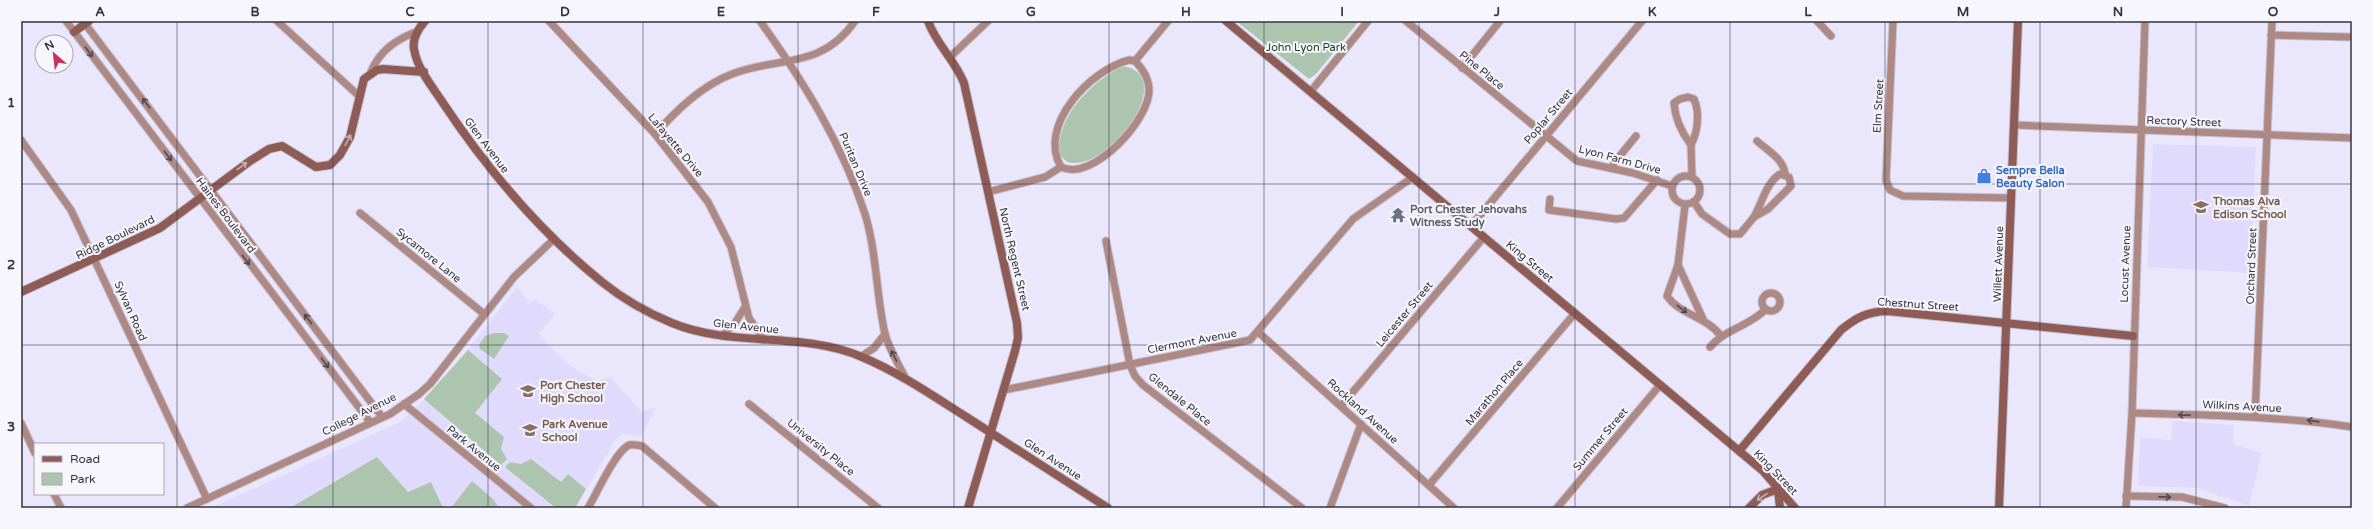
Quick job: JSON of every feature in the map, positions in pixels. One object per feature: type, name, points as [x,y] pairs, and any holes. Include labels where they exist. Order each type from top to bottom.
[{"type":"street","name":"Haines Boulevard","points":[[66,21],[370,422]]},
{"type":"street","points":[[277,21],[359,96]]},
{"type":"street","points":[[370,74],[375,62],[392,44],[400,38],[418,30],[425,21]]},
{"type":"street","name":"Lafayette Drive","points":[[549,21],[655,134],[708,202],[723,229],[737,267],[745,307],[751,322],[764,340]]},
{"type":"street","name":"Puritan Drive","points":[[760,21],[804,82],[836,142],[865,216],[880,291],[885,334],[905,377]]},
{"type":"street","points":[[655,134],[687,102],[716,82],[754,66],[789,63],[809,58],[825,49],[854,21]]},
{"type":"street","name":"North Regent Street","points":[[928,21],[931,30],[950,57],[964,84],[1017,323],[1018,338],[1004,390],[968,508]]},
{"type":"street","points":[[950,57],[988,21]]},
{"type":"street","points":[[1135,61],[1142,68],[1146,78],[1148,93],[1145,108],[1130,131],[1101,159],[1075,170],[1067,171],[1061,167],[1053,149],[1054,139],[1061,120],[1068,107],[1089,82],[1105,70],[1118,63],[1135,61],[1168,21]]},
{"type":"street","name":"King Street","points":[[1226,21],[1763,471],[1795,508]]},
{"type":"street","points":[[1311,91],[1368,21]]},
{"type":"street","name":"Pine Place","points":[[1406,21],[1545,136]]},
{"type":"street","points":[[1462,68],[1500,21]]},
{"type":"street","name":"Poplar Street","points":[[1472,226],[1545,136],[1642,21]]},
{"type":"street","points":[[1816,21],[1831,36]]},
{"type":"street","name":"Elm Street","points":[[1893,21],[1886,180],[1890,190],[1903,196],[2011,198]]},
{"type":"street","name":"Willett Avenue","points":[[1999,508],[2018,21]]},
{"type":"street","name":"Locust Avenue","points":[[2126,508],[2132,413],[2133,336],[2145,21]]},
{"type":"street","name":"Orchard Street","points":[[2255,416],[2272,21]]},
{"type":"street","name":"Haines Boulevard","points":[[86,22],[382,417]]},
{"type":"street","points":[[74,32],[86,22]]},
{"type":"street","name":"Glen Avenue","points":[[418,30],[414,48],[424,72],[473,147],[510,192],[554,239],[604,284],[630,301],[673,323],[722,336],[823,345],[862,356],[905,377],[1108,508]]},
{"type":"street","points":[[2272,35],[2349,37]]},
{"type":"street","points":[[370,74],[383,68],[424,72]]},
{"type":"street","name":"Ridge Boulevard","points":[[21,292],[95,260],[160,228],[250,161],[276,147],[288,148],[316,167],[330,165],[340,155],[350,137],[356,119],[359,96],[364,79],[370,74]]},
{"type":"street","points":[[1691,145],[1683,134],[1674,103],[1680,99],[1688,97],[1694,99],[1696,104],[1697,127],[1691,145],[1692,177],[1700,188],[1700,195],[1694,202],[1685,205],[1678,265],[1667,296],[1689,314],[1703,319]]},
{"type":"street","name":"Rectory Street","points":[[2015,125],[2352,138]]},
{"type":"street","name":"Lyon Farm Drive","points":[[1545,136],[1577,161],[1612,168],[1657,180],[1672,186]]},
{"type":"street","points":[[1612,168],[1636,136]]},
{"type":"street","name":"Sylvan Road","points":[[21,140],[71,210],[207,499]]},
{"type":"street","points":[[1754,217],[1768,209],[1789,189],[1792,181],[1785,175],[1785,167],[1781,161],[1757,141]]},
{"type":"street","points":[[988,192],[1045,177],[1061,167]]},
{"type":"street","points":[[1694,202],[1702,214],[1730,234],[1740,234],[1754,217],[1776,177],[1785,175]]},
{"type":"street","name":"Clermont Avenue","points":[[1004,390],[1250,340],[1353,219],[1413,177]]},
{"type":"street","name":"Lyon Farm Drive","points":[[1685,205],[1679,203],[1673,197],[1672,186],[1678,178],[1692,177]]},
{"type":"street","points":[[1550,199],[1549,210],[1616,219],[1628,216],[1640,198],[1657,180]]},
{"type":"street","name":"Sycamore Lane","points":[[360,213],[484,314]]},
{"type":"street","name":"Leicester Street","points":[[1341,406],[1484,237]]},
{"type":"street","name":"College Avenue","points":[[187,508],[382,417],[404,404],[430,384],[514,277],[554,239]]},
{"type":"street","name":"Glendale Place","points":[[1106,241],[1130,365],[1143,385],[1302,508]]},
{"type":"street","points":[[1678,265],[1703,319],[1721,336]]},
{"type":"street","points":[[722,336],[735,323],[745,307]]},
{"type":"street","points":[[1710,347],[1721,336],[1760,315],[1766,309]]},
{"type":"street","name":"Chestnut Street","points":[[1739,451],[1841,330],[1856,317],[1870,312],[1887,311],[2133,336]]},
{"type":"street","name":"Marathon Place","points":[[1430,485],[1575,313]]},
{"type":"street","name":"Rockland Avenue","points":[[1258,332],[1454,508]]},
{"type":"street","points":[[862,356],[874,348],[885,334]]},
{"type":"street","name":"Summer Street","points":[[1557,508],[1660,385]]},
{"type":"street","name":"Park Avenue","points":[[404,404],[531,508]]},
{"type":"street","name":"University Place","points":[[749,404],[878,508]]},
{"type":"street","name":"Wilkins Avenue","points":[[2132,413],[2255,416],[2308,420],[2352,427]]},
{"type":"street","points":[[21,423],[34,451]]},
{"type":"street","points":[[1330,508],[1361,424]]},
{"type":"street","points":[[588,508],[620,453],[630,445],[636,444],[642,446],[715,508]]},
{"type":"street","points":[[1749,508],[1762,495],[1778,489],[1780,508]]},
{"type":"street","points":[[54,495],[61,508]]},
{"type":"street","points":[[2126,496],[2182,497],[2225,508]]},
{"type":"shaded area","name":"Thomas Alva Edison School","points":[[2153,144],[2256,147],[2250,273],[2147,267]]},
{"type":"shaded area","name":"Port Chester High School","points":[[517,287],[530,303],[535,299],[555,314],[539,334],[554,351],[575,369],[597,381],[611,377],[641,412],[656,407],[642,436],[622,434],[614,442],[576,508],[211,508],[400,422],[447,376]]},
{"type":"shaded area","points":[[2173,421],[2234,425],[2233,444],[2262,453],[2249,506],[2197,488],[2138,486],[2140,437],[2171,440]]},
{"type":"green space","name":"John Lyon Park","points":[[1236,21],[1359,21],[1316,74],[1309,79]]},
{"type":"green space","points":[[1122,66],[1138,73],[1144,86],[1141,103],[1132,122],[1118,139],[1101,153],[1084,162],[1067,162],[1059,154],[1060,140],[1064,126],[1070,114],[1087,91],[1110,73]]},
{"type":"green space","points":[[494,333],[504,333],[509,336],[494,359],[480,349],[479,345],[485,336]]},
{"type":"green space","points":[[468,350],[502,379],[475,413],[504,437],[501,449],[507,459],[501,465],[424,399]]},
{"type":"green space","points":[[377,457],[408,492],[431,482],[443,508],[290,508]]},
{"type":"green space","points":[[531,459],[561,482],[568,474],[586,489],[575,508],[556,508],[505,467],[510,462],[521,464]]},
{"type":"green space","points":[[472,481],[493,499],[499,508],[451,508]]},
{"type":"place","name":"Sempre Bella Beauty Salon","points":[[1984,176]]},
{"type":"place","name":"Thomas Alva Edison School","points":[[2201,207]]},
{"type":"place","name":"Port Chester Jehovahs Witness Study","points":[[1398,215]]},
{"type":"place","name":"Port Chester High School","points":[[528,391]]},
{"type":"place","name":"Park Avenue School","points":[[530,430]]}]
